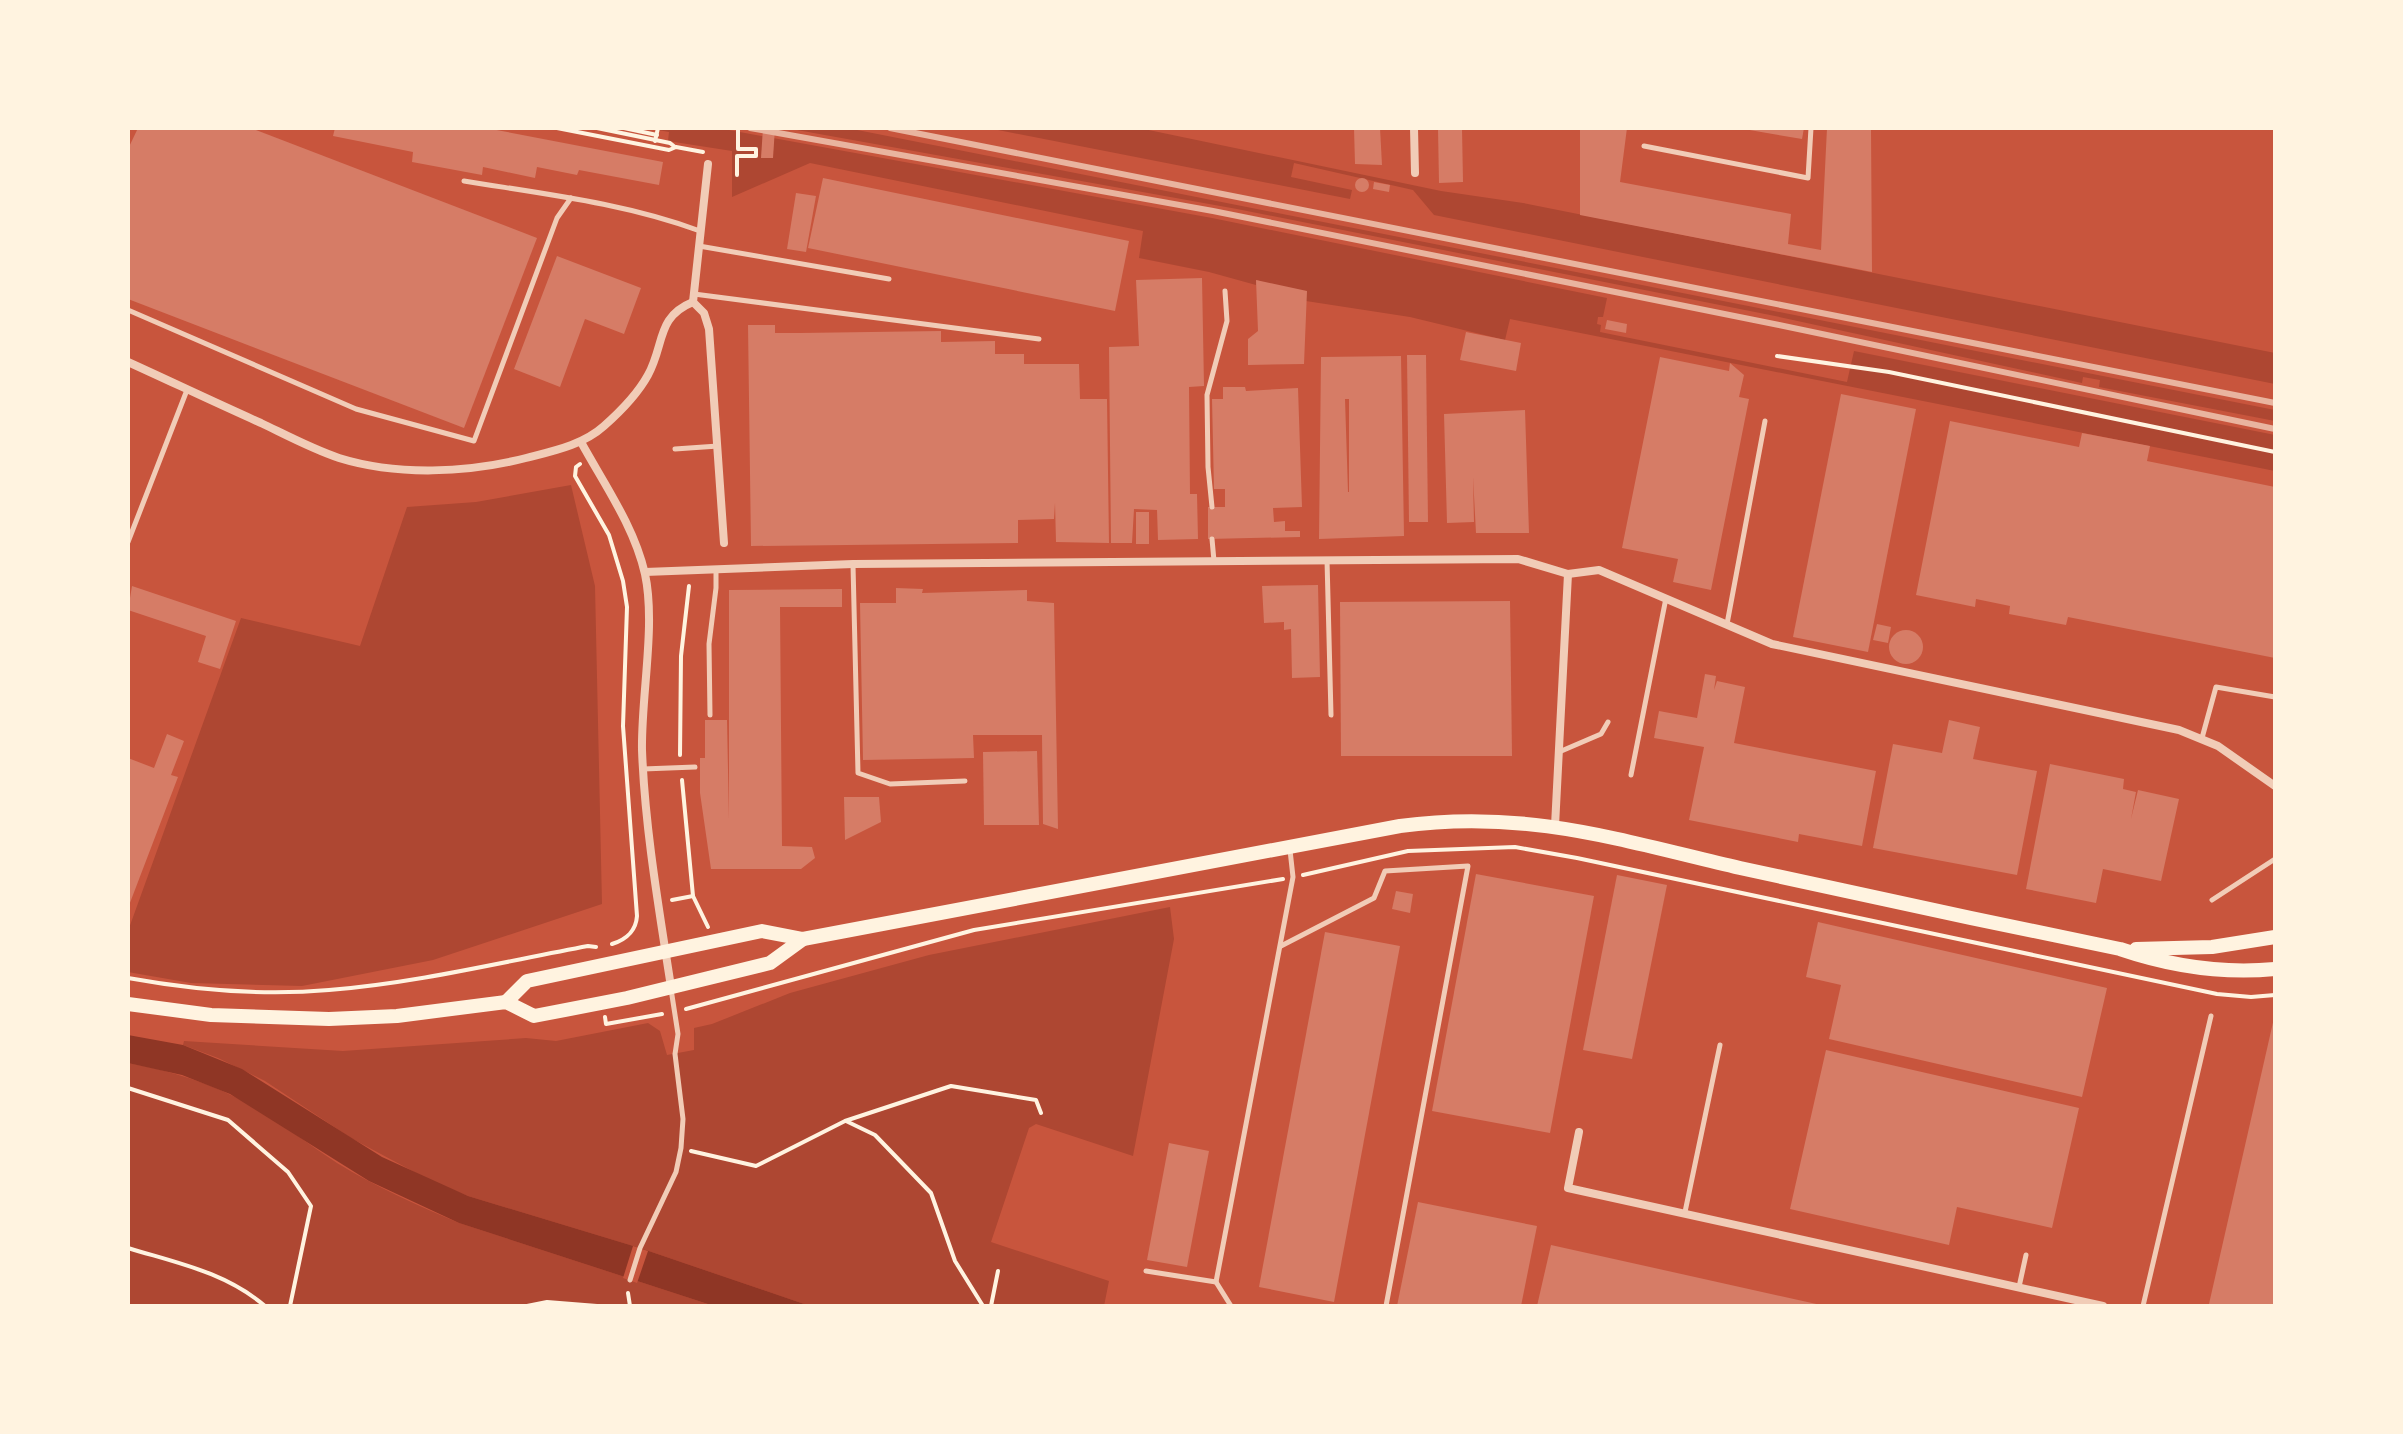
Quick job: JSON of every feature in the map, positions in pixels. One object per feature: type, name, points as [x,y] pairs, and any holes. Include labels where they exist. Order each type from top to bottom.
[{"type":"main road","points":[[506,1002],[527,981],[762,931],[803,939],[1290,847],[1425,823],[1470,820],[1555,826],[2202,969],[2275,969]]},
{"type":"main road","points":[[2120,949],[2201,948],[2275,937]]},
{"type":"main road","points":[[128,1004],[224,1016],[329,1019],[397,1016],[506,1002],[534,1016],[770,963],[803,939]]},
{"type":"street","points":[[1414,128],[1415,173]]},
{"type":"street","points":[[708,164],[694,298],[704,313],[709,329],[724,543]]},
{"type":"street","points":[[128,362],[340,458],[395,467],[439,469],[490,465],[537,456],[581,442],[600,430],[629,401],[647,376],[658,353],[667,320],[677,308],[694,298]]},
{"type":"street","points":[[581,442],[628,526],[645,572],[648,608],[643,769],[671,987]]},
{"type":"street","points":[[645,572],[853,564],[1518,559],[1568,574],[1599,570],[1772,644],[2141,720],[2218,746],[2275,786]]},
{"type":"street","points":[[1555,826],[1568,574]]},
{"type":"street","points":[[1579,1132],[1568,1188],[2103,1306]]},
{"type":"lane","points":[[1644,146],[1808,178],[1811,128]]},
{"type":"lane","points":[[464,181],[663,217],[701,231]]},
{"type":"lane","points":[[128,310],[356,409],[474,441],[557,218],[571,198]]},
{"type":"lane","points":[[699,246],[889,279]]},
{"type":"lane","points":[[1212,507],[1207,395],[1227,321],[1225,291]]},
{"type":"lane","points":[[694,298],[740,298],[1039,339]]},
{"type":"lane","points":[[128,542],[187,389]]},
{"type":"lane","points":[[1727,624],[1765,421]]},
{"type":"lane","points":[[675,449],[718,446]]},
{"type":"lane","points":[[1212,539],[1214,561]]},
{"type":"lane","points":[[1327,560],[1331,715]]},
{"type":"lane","points":[[853,564],[858,773],[890,784],[965,781]]},
{"type":"lane","points":[[710,715],[709,644],[716,571]]},
{"type":"lane","points":[[1631,775],[1666,597]]},
{"type":"lane","points":[[2202,739],[2216,687],[2275,697]]},
{"type":"lane","points":[[1558,753],[1601,734],[1608,722]]},
{"type":"lane","points":[[643,769],[695,767]]},
{"type":"lane","points":[[1231,1306],[1216,1282],[1293,877],[1290,847]]},
{"type":"lane","points":[[2212,900],[2275,859]]},
{"type":"lane","points":[[1281,946],[1374,898],[1385,871],[1468,866],[1386,1306]]},
{"type":"lane","points":[[630,1280],[640,1248],[672,1183],[681,1148],[683,1119],[675,1055],[678,1034],[671,987]]},
{"type":"lane","points":[[2143,1306],[2211,1016]]},
{"type":"lane","points":[[1685,1212],[1720,1045]]},
{"type":"lane","points":[[2019,1287],[2026,1255]]},
{"type":"lane","points":[[1146,1271],[1216,1282]]},
{"type":"path","points":[[559,128],[588,133],[592,128]]},
{"type":"path","points":[[559,128],[669,150],[676,147]]},
{"type":"path","points":[[592,128],[656,141],[658,128]]},
{"type":"path","points":[[592,128],[709,153],[708,164]]},
{"type":"path","points":[[624,128],[657,135]]},
{"type":"path","points":[[737,175],[737,156],[756,156],[756,149],[738,149],[738,128]]},
{"type":"path","points":[[1777,356],[1901,375],[2275,452]]},
{"type":"path","points":[[128,978],[167,985],[274,992],[371,986],[612,944],[624,939],[634,929],[639,904],[623,726],[627,633],[625,594],[609,535],[575,476]]},
{"type":"path","points":[[672,900],[693,896]]},
{"type":"path","points":[[2201,991],[2234,996],[2275,995]]},
{"type":"path","points":[[681,1148],[756,1166],[845,1121],[951,1086],[1036,1100],[1041,1113]]},
{"type":"path","points":[[128,1088],[228,1120],[288,1172],[311,1206],[290,1306]]},
{"type":"path","points":[[845,1121],[875,1135],[931,1193],[955,1261],[983,1306]]},
{"type":"path","points":[[128,1248],[228,1279],[265,1306]]},
{"type":"path","points":[[991,1306],[998,1271]]},
{"type":"path","points":[[527,1306],[547,1302],[597,1306]]},
{"type":"shaded area","points":[[647,128],[718,128],[1212,218],[1607,298],[1603,317],[1598,317],[1600,332],[1847,382],[1854,351],[2275,435],[2275,471],[1510,319],[1505,340],[1410,317],[1306,301],[1257,280],[1256,285],[1139,258],[1143,231],[810,163],[732,197],[732,151],[668,141],[669,132]]},
{"type":"shaded area","points":[[786,128],[847,128],[2275,410],[2275,421],[2099,387],[2100,380],[2083,377],[2082,383],[1775,316],[1237,209]]},
{"type":"shaded area","points":[[988,128],[1139,128],[1441,191],[1523,203],[2275,353],[2275,384],[1434,215],[1413,190],[1294,163],[1291,177],[1352,190],[1350,199]]},
{"type":"shaded area","points":[[571,485],[595,586],[602,904],[433,960],[302,986],[191,983],[128,972],[128,931],[241,618],[360,646],[407,507],[476,502]]},
{"type":"shaded area","points":[[1170,907],[1174,939],[1133,1156],[1036,1124],[1029,1128],[991,1242],[1109,1281],[1104,1306],[810,1306],[433,1182],[351,1138],[265,1081],[183,1045],[184,1041],[343,1051],[526,1038],[556,1041],[648,1023],[660,1031],[667,1055],[694,1050],[694,1028],[712,1024],[790,993],[929,955]]},
{"type":"shaded area","points":[[128,1035],[183,1045],[242,1069],[382,1157],[468,1196],[640,1248],[810,1306],[714,1306],[459,1223],[369,1181],[230,1094],[182,1075],[128,1063]]},
{"type":"shaded area","points":[[128,1063],[191,1079],[236,1097],[352,1172],[459,1223],[714,1306],[128,1306]]},
{"type":"pier","points":[[633,1246],[648,1251],[637,1283],[623,1278]]},
{"type":"building","points":[[138,128],[251,128],[537,238],[464,428],[128,299],[128,149]]},
{"type":"building","points":[[335,128],[486,128],[663,162],[659,185],[579,170],[577,175],[537,167],[535,178],[483,167],[482,175],[412,162],[413,152],[333,136]]},
{"type":"building","points":[[763,128],[775,128],[773,158],[761,158]]},
{"type":"building","points":[[1354,128],[1380,128],[1382,165],[1355,164]]},
{"type":"building","points":[[1438,128],[1462,128],[1463,182],[1439,183]]},
{"type":"building","points":[[1580,128],[1627,128],[1620,182],[1791,214],[1788,244],[1821,250],[1827,128],[1871,128],[1872,272],[1580,215]]},
{"type":"building","points":[[1738,128],[1804,128],[1802,139]]},
{"type":"building","points":[[823,178],[1129,241],[1115,311],[808,248]]},
{"type":"building","points":[[1362,178],[1369,185],[1362,192],[1355,185]]},
{"type":"building","points":[[1374,182],[1390,185],[1389,192],[1373,189]]},
{"type":"building","points":[[796,193],[816,196],[806,252],[787,249]]},
{"type":"building","points":[[557,256],[641,288],[624,334],[585,319],[560,387],[514,369]]},
{"type":"building","points":[[1202,278],[1204,386],[1189,387],[1190,494],[1197,494],[1198,539],[1158,540],[1157,510],[1134,509],[1132,543],[1111,543],[1109,347],[1139,346],[1136,280]]},
{"type":"building","points":[[1256,280],[1307,291],[1304,364],[1248,365],[1248,339],[1258,331]]},
{"type":"building","points":[[1607,320],[1627,324],[1626,333],[1605,329]]},
{"type":"building","points":[[748,325],[775,325],[775,333],[941,331],[941,342],[995,341],[995,354],[1024,354],[1024,364],[1079,364],[1080,399],[1107,399],[1109,543],[1056,542],[1055,503],[1054,519],[1018,520],[1018,543],[751,546]]},
{"type":"building","points":[[1466,332],[1521,343],[1516,371],[1460,360]]},
{"type":"building","points":[[1407,355],[1426,355],[1428,522],[1409,522]]},
{"type":"building","points":[[1401,356],[1404,536],[1319,539],[1321,357]],"holes":[[[1345,399],[1349,399],[1349,492],[1348,492]]]},
{"type":"building","points":[[1660,357],[1729,371],[1730,363],[1744,375],[1739,397],[1749,399],[1711,590],[1673,582],[1678,559],[1622,548]]},
{"type":"building","points":[[1223,387],[1245,387],[1246,391],[1298,388],[1302,507],[1273,508],[1274,522],[1285,521],[1285,531],[1300,531],[1300,537],[1208,539],[1208,507],[1225,507],[1225,489],[1214,489],[1212,399],[1223,399]]},
{"type":"building","points":[[1841,394],[1916,409],[1868,652],[1793,637]]},
{"type":"building","points":[[1525,410],[1529,533],[1476,533],[1473,477],[1474,522],[1447,523],[1444,414]]},
{"type":"building","points":[[1950,421],[2079,447],[2082,433],[2150,446],[2147,461],[2275,487],[2275,658],[2068,617],[2066,625],[2009,614],[2010,606],[1976,599],[1975,607],[1916,595]]},
{"type":"building","points":[[1136,512],[1149,512],[1149,544],[1136,544]]},
{"type":"building","points":[[1318,585],[1320,677],[1292,678],[1291,629],[1284,630],[1284,622],[1264,623],[1262,586]]},
{"type":"building","points":[[132,586],[236,621],[220,669],[198,662],[206,636],[128,610]]},
{"type":"building","points":[[896,588],[923,589],[922,593],[1027,590],[1027,601],[1054,603],[1058,829],[1043,824],[1042,735],[973,735],[974,758],[863,760],[860,603],[896,603]]},
{"type":"building","points":[[842,589],[842,607],[780,607],[782,846],[812,847],[815,858],[801,869],[711,869],[700,793],[700,758],[705,758],[705,720],[727,720],[729,819],[729,590]]},
{"type":"building","points":[[1510,601],[1512,756],[1341,756],[1340,602]]},
{"type":"building","points":[[1877,624],[1891,627],[1888,643],[1873,640]]},
{"type":"building","points":[[1906,630],[1918,635],[1923,647],[1918,659],[1906,664],[1894,659],[1889,647],[1894,635]]},
{"type":"building","points":[[1705,674],[1716,676],[1714,690],[1717,681],[1745,687],[1734,743],[1876,771],[1862,846],[1799,834],[1798,842],[1689,820],[1704,747],[1654,738],[1659,711],[1697,718]]},
{"type":"building","points":[[1949,720],[1980,727],[1973,759],[2037,771],[2017,875],[1873,848],[1893,744],[1942,753]]},
{"type":"building","points":[[167,734],[184,741],[171,775],[178,777],[128,908],[128,758],[154,768]]},
{"type":"building","points":[[1037,751],[1039,825],[984,825],[983,752]]},
{"type":"building","points":[[2050,764],[2124,779],[2123,789],[2136,792],[2131,819],[2138,790],[2179,799],[2161,881],[2103,869],[2096,903],[2026,889]]},
{"type":"building","points":[[844,797],[879,797],[881,822],[845,840]]},
{"type":"building","points":[[1476,874],[1594,896],[1550,1133],[1432,1111]]},
{"type":"building","points":[[1617,875],[1667,885],[1632,1059],[1583,1050]]},
{"type":"building","points":[[1396,891],[1413,894],[1410,913],[1392,909]]},
{"type":"building","points":[[1818,922],[2107,988],[2082,1097],[1829,1039],[1841,985],[1806,977]]},
{"type":"building","points":[[1325,932],[1400,946],[1334,1302],[1259,1287]]},
{"type":"building","points":[[2274,1018],[2275,1306],[2216,1306],[2209,1304]]},
{"type":"building","points":[[1826,1050],[2079,1108],[2052,1228],[1957,1207],[1949,1245],[1790,1209]]},
{"type":"building","points":[[1169,1143],[1209,1151],[1187,1267],[1147,1260]]},
{"type":"building","points":[[1418,1202],[1537,1226],[1521,1306],[1397,1306]]},
{"type":"building","points":[[1551,1245],[1821,1305],[1821,1306],[1537,1306]]},
{"type":"railway","points":[[750,128],[1213,211],[2275,429]]},
{"type":"railway","points":[[890,128],[2275,403]]}]
